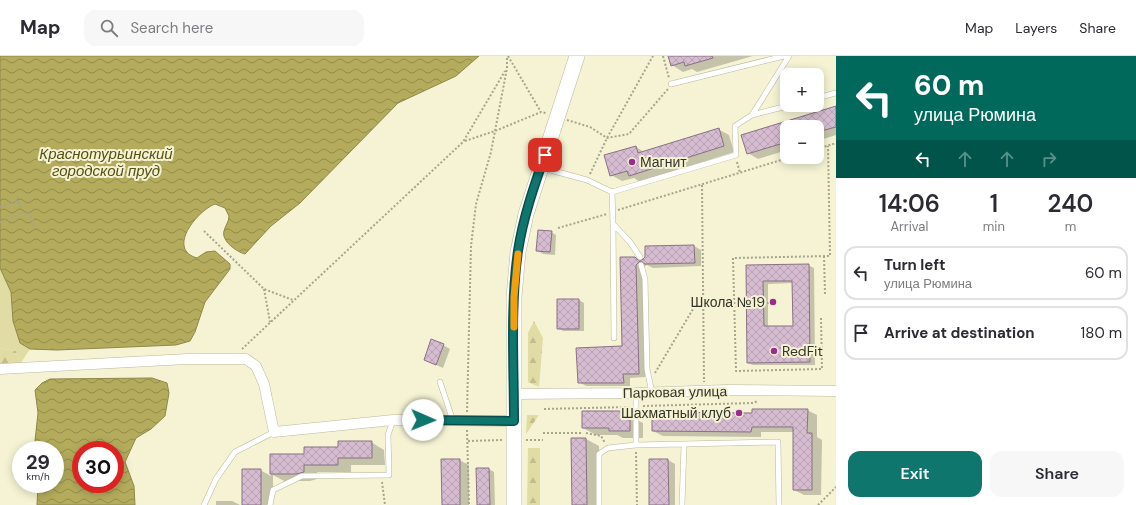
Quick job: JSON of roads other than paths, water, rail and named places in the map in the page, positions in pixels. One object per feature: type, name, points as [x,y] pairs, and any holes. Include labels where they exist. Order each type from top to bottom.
[{"type":"main road","points":[[514,505],[514,297],[518,252],[526,214],[576,56]]},
{"type":"street","points":[[0,369],[187,359],[246,359],[256,366],[264,384],[274,432],[393,420],[514,421]]},
{"type":"street","name":"Парковая улица","points":[[514,394],[704,391],[836,391]]},
{"type":"lane","points":[[671,84],[784,56]]},
{"type":"lane","points":[[752,115],[789,56]]},
{"type":"lane","points":[[824,96],[836,93]]},
{"type":"lane","points":[[540,167],[587,180],[612,192],[736,155],[735,126],[752,115],[780,108]]},
{"type":"lane","points":[[612,192],[614,338]]},
{"type":"lane","points":[[613,224],[630,242],[640,257]]},
{"type":"lane","points":[[640,264],[645,279],[647,369],[652,393]]},
{"type":"lane","points":[[440,382],[453,421]]},
{"type":"lane","points":[[636,393],[636,445]]},
{"type":"lane","points":[[270,505],[273,490],[302,476],[389,475],[388,435],[393,420]]},
{"type":"lane","points":[[204,505],[216,479],[235,452],[274,432]]},
{"type":"lane","points":[[599,505],[600,454],[608,448],[636,445],[778,442],[779,505]]},
{"type":"lane","points":[[682,505],[684,444]]},
{"type":"water","name":"Краснотурьинский городской пруд","points":[[0,56],[479,56],[456,76],[398,103],[300,203],[271,226],[245,254],[230,246],[225,239],[224,231],[229,216],[225,208],[215,204],[200,214],[188,230],[184,239],[184,247],[188,253],[197,258],[206,252],[215,251],[230,264],[230,269],[205,302],[195,332],[190,341],[176,345],[57,350],[30,349],[20,343],[13,321],[11,292],[0,268]]},
{"type":"water","points":[[152,378],[167,383],[169,393],[165,416],[151,429],[136,438],[125,462],[134,486],[135,505],[37,505],[38,493],[64,493],[64,441],[35,441],[38,413],[35,390],[42,383],[50,379]]},
{"type":"place","name":"Магнит","points":[[632,162]]},
{"type":"place","name":"Школа №19","points":[[773,302]]},
{"type":"place","name":"RedFit","points":[[774,351]]},
{"type":"place","name":"Шахматный клуб","points":[[739,413]]}]
